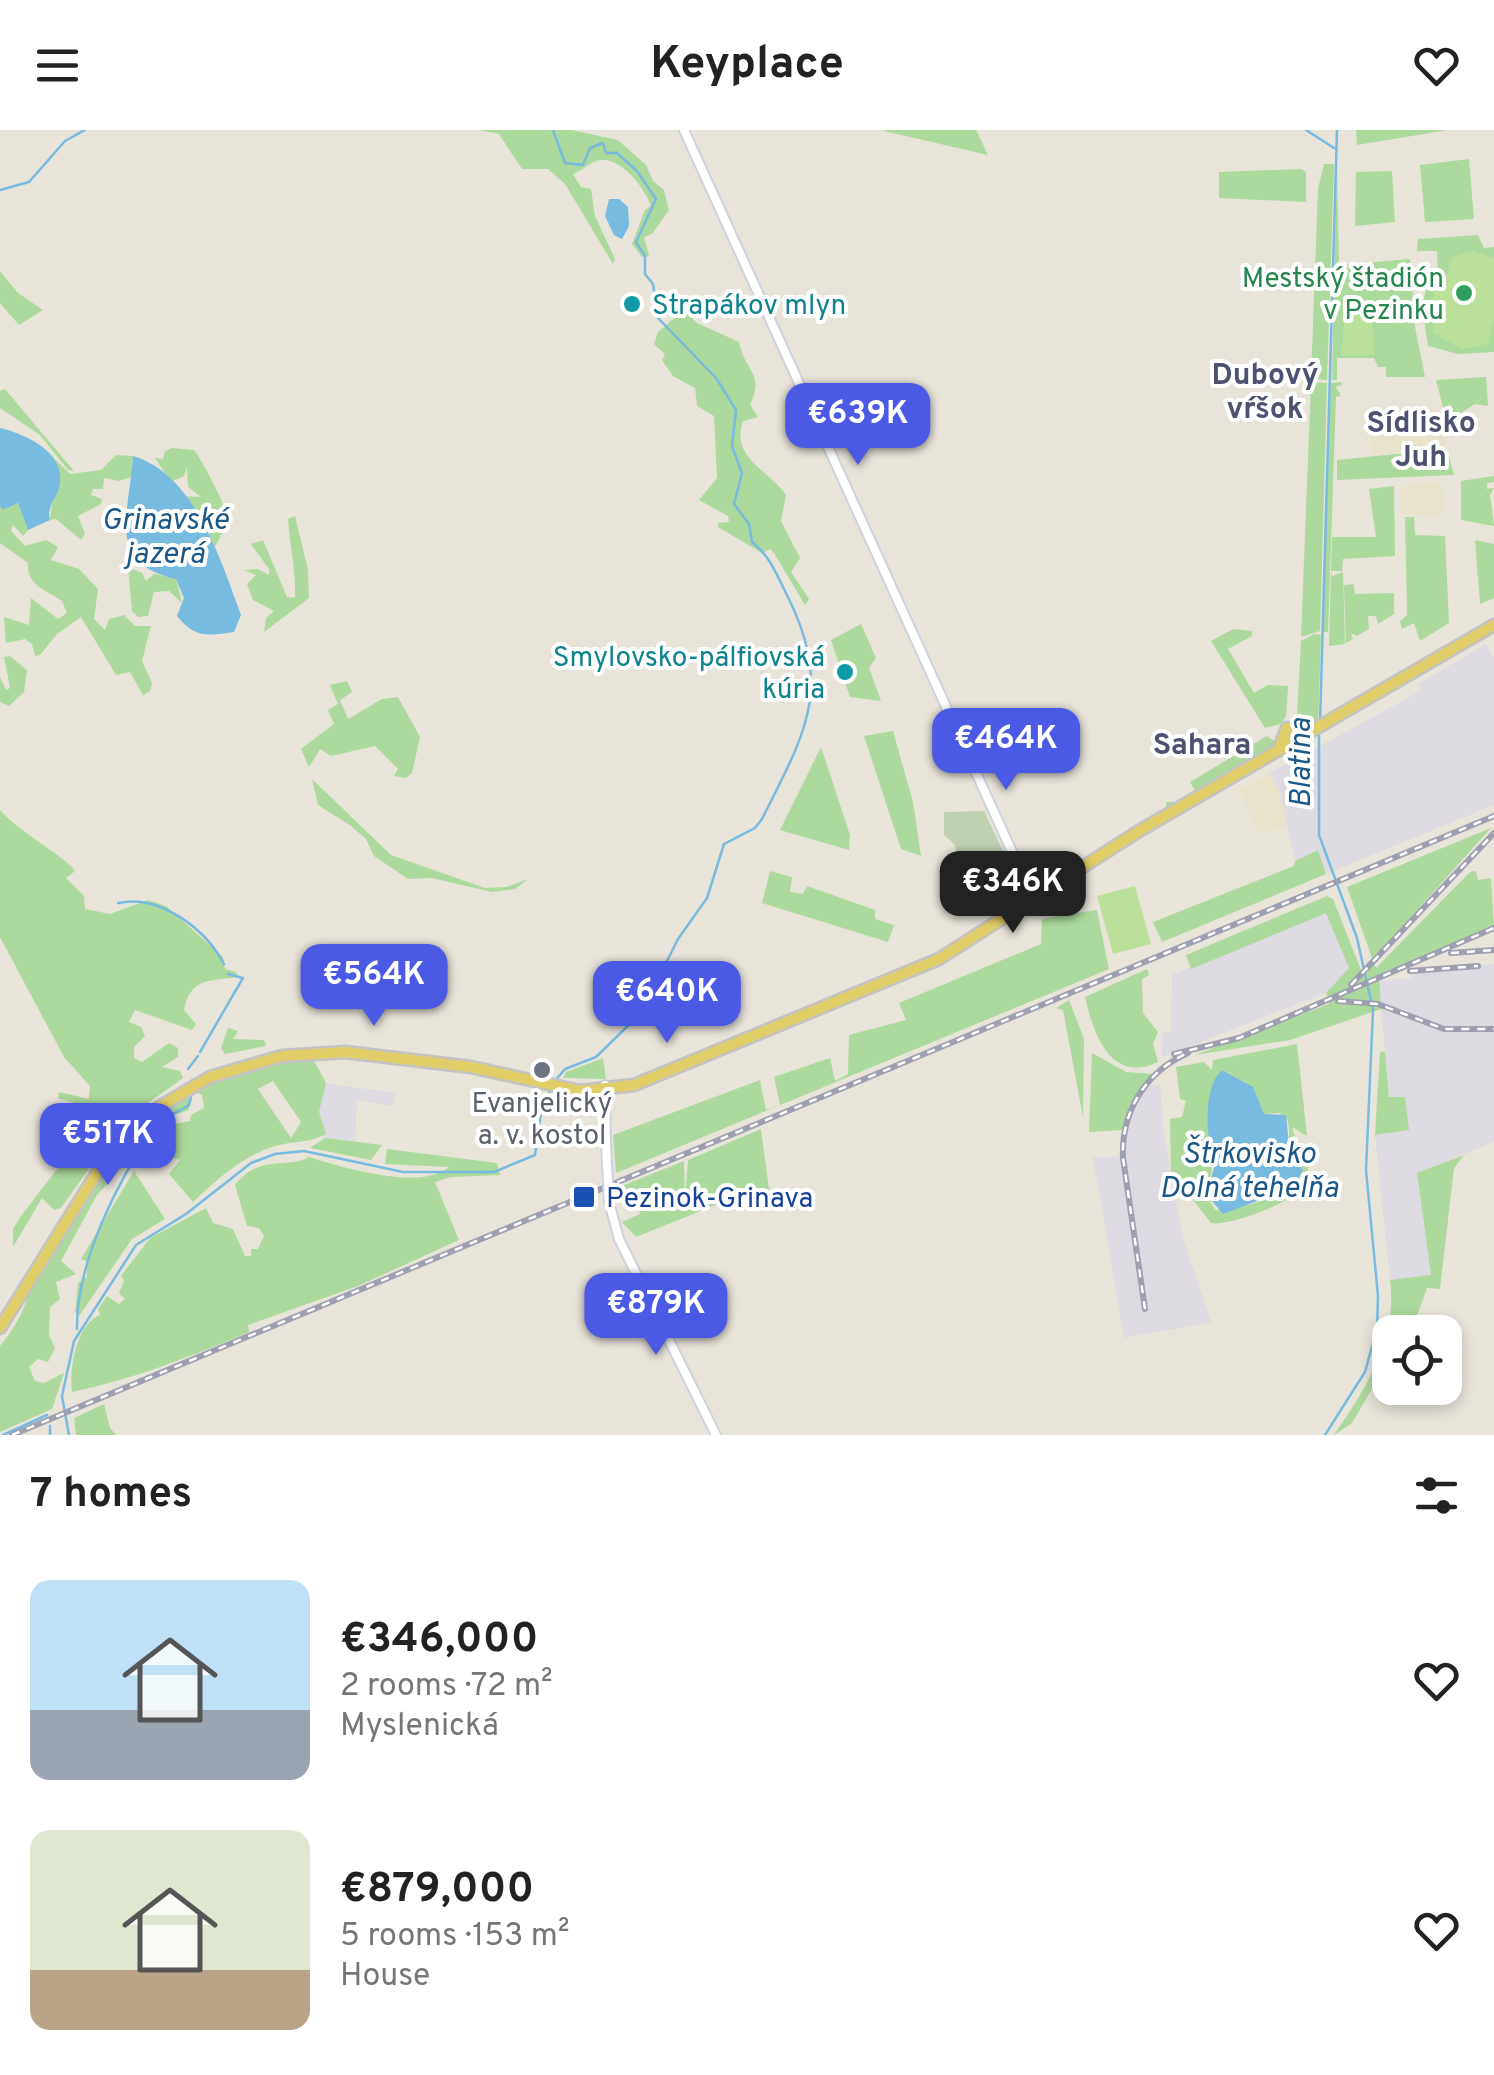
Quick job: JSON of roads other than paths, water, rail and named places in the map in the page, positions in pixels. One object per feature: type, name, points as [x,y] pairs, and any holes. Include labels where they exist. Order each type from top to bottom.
[{"type":"main road","points":[[0,1318],[82,1178],[143,1112],[180,1086],[239,1060],[326,1049],[416,1057],[554,1084],[605,1088],[676,1070],[810,1012],[896,981],[955,951],[1129,832],[1494,626]]},
{"type":"main road","points":[[0,1328],[90,1178],[136,1126],[184,1090],[231,1069],[326,1049]]},
{"type":"street","points":[[684,130],[1033,898]]},
{"type":"street","points":[[605,1088],[608,1195],[619,1240],[716,1435]]},
{"type":"water","points":[[609,199],[619,199],[628,207],[629,226],[622,239],[614,235],[605,216]]},
{"type":"water","name":"Grinavské jazerá","points":[[0,428],[41,446],[60,472],[50,520],[28,530],[18,503],[3,510],[0,506]]},
{"type":"water","name":"Grinavské jazerá","points":[[133,456],[155,466],[173,481],[203,522],[241,615],[234,632],[209,634],[190,628],[177,616],[184,598],[176,579],[138,561],[130,548],[126,515]]},
{"type":"water","name":"Štrkovisko Dolná tehelňa","points":[[1222,1070],[1253,1087],[1264,1114],[1286,1115],[1289,1144],[1303,1170],[1294,1187],[1223,1214],[1206,1194],[1215,1165],[1209,1143],[1209,1102],[1211,1089]]},
{"type":"waterway","points":[[0,190],[29,182],[65,141],[85,130]]},
{"type":"waterway","points":[[553,130],[565,163],[583,165],[590,148],[603,143],[606,153],[617,153],[637,171],[656,199],[636,242],[645,256],[645,274],[653,284],[658,318],[716,378],[736,410],[732,446],[742,473],[734,504],[749,524],[752,542],[775,572],[801,626],[811,683],[802,734],[762,819],[755,828],[724,844],[707,898],[678,939],[641,1013],[596,1057],[565,1069],[554,1082]]},
{"type":"waterway","points":[[1306,130],[1334,148]]},
{"type":"waterway","name":"Blatina","points":[[1320,723],[1337,130]]},
{"type":"waterway","name":"Blatina","points":[[1319,731],[1319,835],[1357,938],[1373,1010],[1366,1170],[1378,1296],[1377,1328],[1365,1372],[1325,1435]]},
{"type":"waterway","points":[[118,903],[149,904],[179,917],[205,938],[224,964]]},
{"type":"waterway","points":[[200,1052],[243,978],[228,974]]},
{"type":"waterway","points":[[188,1069],[198,1056]]},
{"type":"waterway","points":[[69,1435],[62,1396],[74,1341],[136,1245],[186,1214],[251,1163],[275,1154],[304,1151],[403,1172],[494,1172],[535,1155],[542,1106],[551,1089]]},
{"type":"waterway","points":[[77,1329],[84,1277],[114,1196],[156,1126],[189,1105],[191,1097]]},
{"type":"waterway","points":[[3,1435],[47,1415]]},
{"type":"waterway","points":[[50,1426],[50,1435]]},
{"type":"railway","points":[[12,1435],[1494,816]]},
{"type":"railway","points":[[1351,985],[1494,833]]},
{"type":"railway","points":[[1174,1054],[1239,1038],[1494,928]]},
{"type":"railway","points":[[1451,953],[1494,950]]},
{"type":"railway","points":[[1410,971],[1478,966]]},
{"type":"railway","points":[[1338,1001],[1378,1004],[1444,1029],[1494,1029]]},
{"type":"railway","points":[[1145,1309],[1123,1141],[1131,1110],[1148,1082],[1188,1053]]},
{"type":"place","name":"Mestský štadión v Pezinku","points":[[1464,293]]},
{"type":"place","name":"Strapákov mlyn","points":[[632,304]]},
{"type":"place","name":"Smylovsko-pálfiovská kúria","points":[[845,672]]},
{"type":"place","name":"Evanjelický a. v. kostol","points":[[542,1070]]},
{"type":"place","name":"Pezinok-Grinava","points":[[584,1197]]},
{"type":"district","name":"Dubový vŕšok","points":[[1265,391]]},
{"type":"district","name":"Sídlisko Juh","points":[[1421,439]]},
{"type":"district","name":"Sahara","points":[[1202,744]]}]
